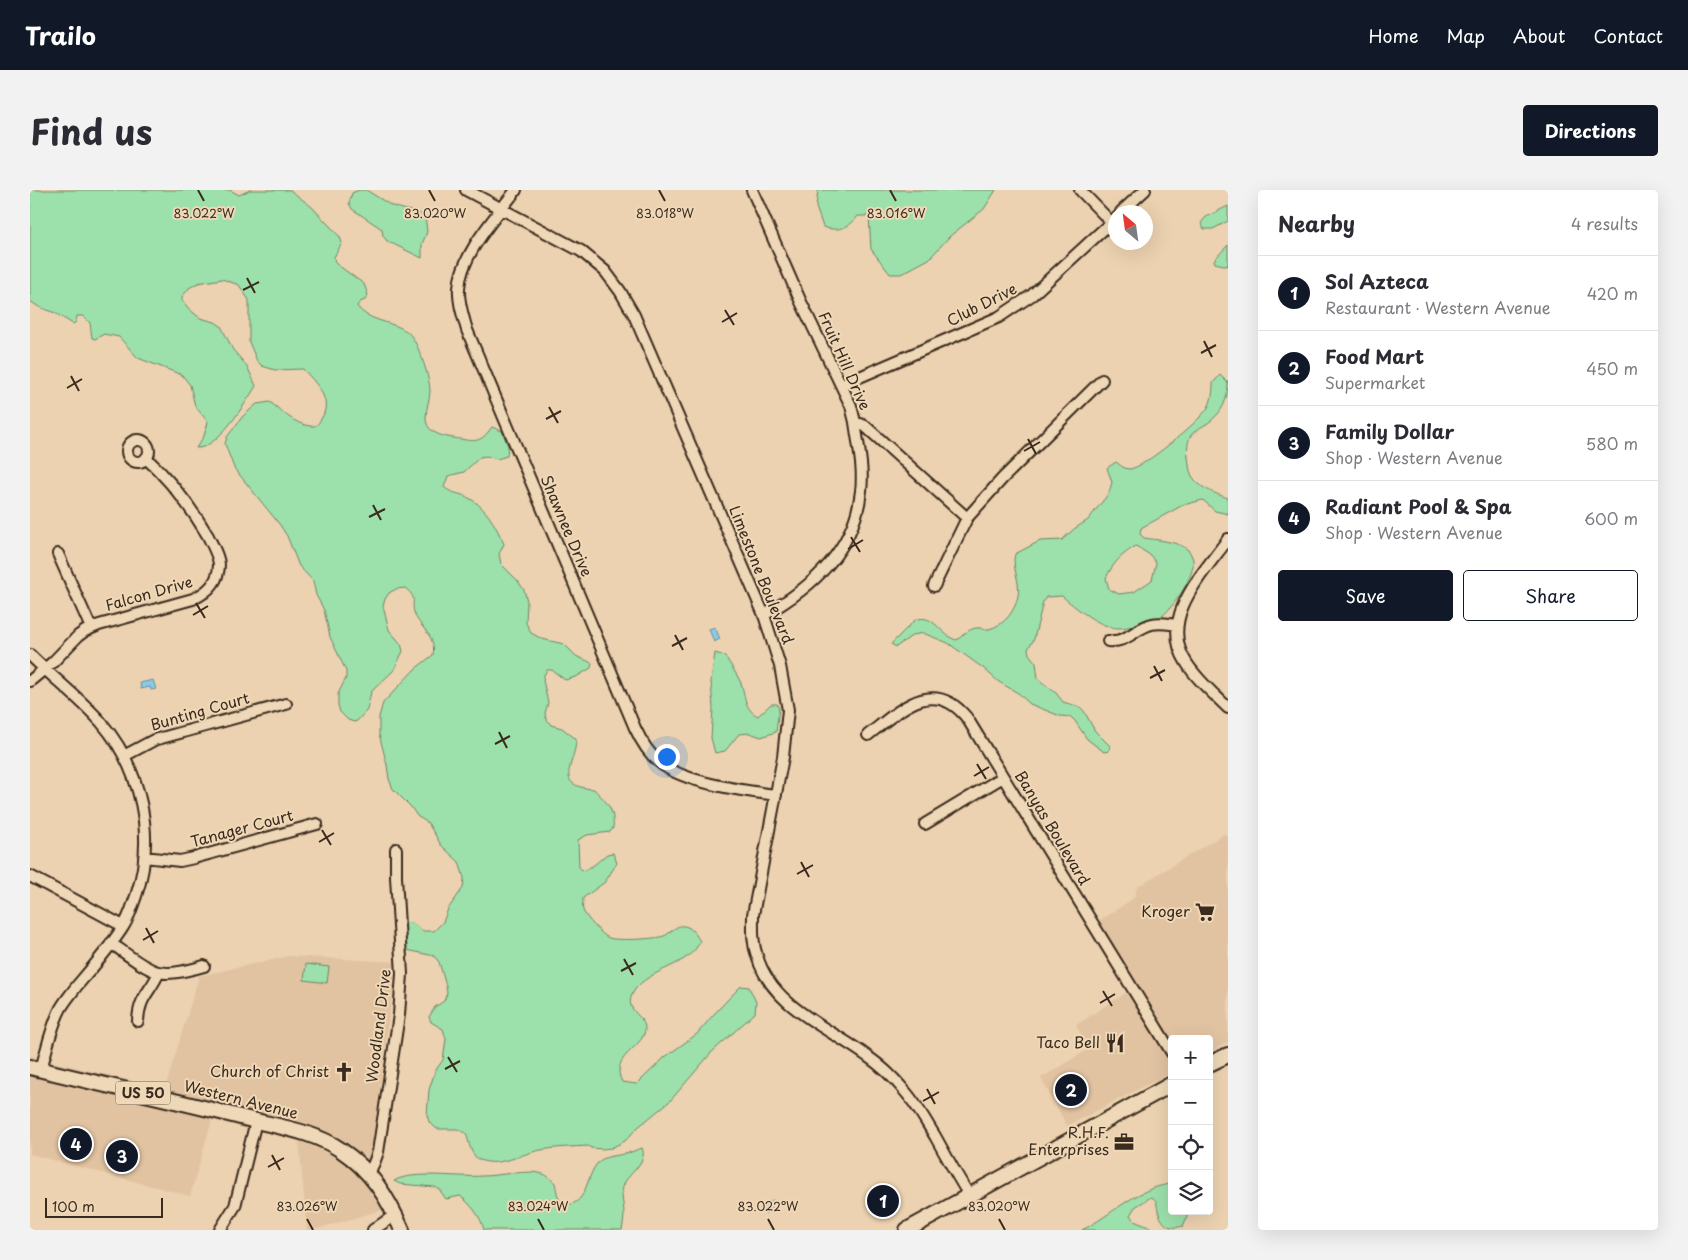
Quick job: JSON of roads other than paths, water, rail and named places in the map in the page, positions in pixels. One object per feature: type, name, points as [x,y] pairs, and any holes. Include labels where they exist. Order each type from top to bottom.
[{"type":"main road","points":[[1213,1062],[1228,1055]]},
{"type":"main road","name":"Western Avenue","points":[[36,1068],[301,1131],[326,1141],[340,1149],[368,1173],[383,1193],[396,1215],[402,1230]]},
{"type":"main road","points":[[907,1230],[1168,1086]]},
{"type":"street","name":"Limestone Boulevard","points":[[466,190],[581,252],[605,271],[620,291],[634,316],[764,615],[780,666],[788,710],[783,757],[753,915],[754,946],[760,964],[771,984],[789,1003],[812,1021],[867,1056],[904,1089],[915,1103],[969,1196]]},
{"type":"street","name":"Shawnee Drive","points":[[516,190],[470,253],[462,270],[459,288],[460,308],[466,330],[635,728],[647,750],[660,764],[673,771],[699,781],[776,795]]},
{"type":"street","name":"Fruit Hill Drive","points":[[752,190],[800,300],[851,406],[855,422],[866,426],[967,518]]},
{"type":"street","points":[[1080,190],[1108,215]]},
{"type":"street","points":[[1129,205],[1145,190]]},
{"type":"street","name":"Club Drive","points":[[841,385],[999,317],[1032,296],[1108,225]]},
{"type":"street","points":[[934,586],[967,518],[1002,479],[1102,380]]},
{"type":"street","points":[[764,615],[805,588],[823,570],[847,540],[857,513],[862,489],[861,460],[855,422]]},
{"type":"street","name":"Falcon Drive","points":[[30,680],[78,636],[91,628],[194,599],[212,586],[219,566],[216,553],[195,514],[170,482],[146,458]]},
{"type":"street","points":[[1228,539],[1185,601],[1177,625],[1177,637],[1186,661],[1228,708]]},
{"type":"street","points":[[58,554],[91,628]]},
{"type":"street","points":[[1108,641],[1116,642],[1124,639],[1152,624],[1177,625]]},
{"type":"street","points":[[30,655],[100,721],[124,756],[135,782],[143,811],[146,834],[139,886],[124,926],[61,1007],[36,1068]]},
{"type":"street","name":"Banyas Boulevard","points":[[868,735],[907,705],[927,698],[944,700],[959,708],[967,718],[1168,1046]]},
{"type":"street","name":"Bunting Court","points":[[124,756],[154,740],[286,704]]},
{"type":"street","points":[[926,824],[1003,777]]},
{"type":"street","name":"Tanager Court","points":[[144,857],[180,861],[317,824]]},
{"type":"street","name":"Woodland Drive","points":[[368,1173],[378,1152],[399,1015],[402,974],[396,850]]},
{"type":"street","points":[[30,876],[124,926]]},
{"type":"street","points":[[111,944],[159,972],[188,970],[204,966]]},
{"type":"street","points":[[138,1021],[138,1009],[142,999],[159,972]]},
{"type":"street","points":[[220,1230],[235,1206],[256,1121]]},
{"type":"street","points":[[372,1230],[396,1215]]},
{"type":"water","points":[[715,627],[720,639],[714,642],[709,629]]},
{"type":"water","points":[[153,680],[156,689],[151,690],[150,687],[141,689],[140,683]]},
{"type":"water","points":[[773,1200],[776,1207],[764,1214],[760,1208]]},
{"type":"place","name":"Kroger","points":[[1205,912]]},
{"type":"place","name":"Taco Bell","points":[[1115,1043]]},
{"type":"place","name":"Church of Christ","points":[[344,1072]]},
{"type":"place","name":"Food Mart","points":[[1071,1090]]},
{"type":"place","name":"R.H.F. Enterprises","points":[[1124,1142]]},
{"type":"place","name":"Radiant Pool & Spa","points":[[76,1144]]},
{"type":"place","name":"Family Dollar","points":[[122,1156]]},
{"type":"place","name":"Sol Azteca","points":[[883,1201]]}]
